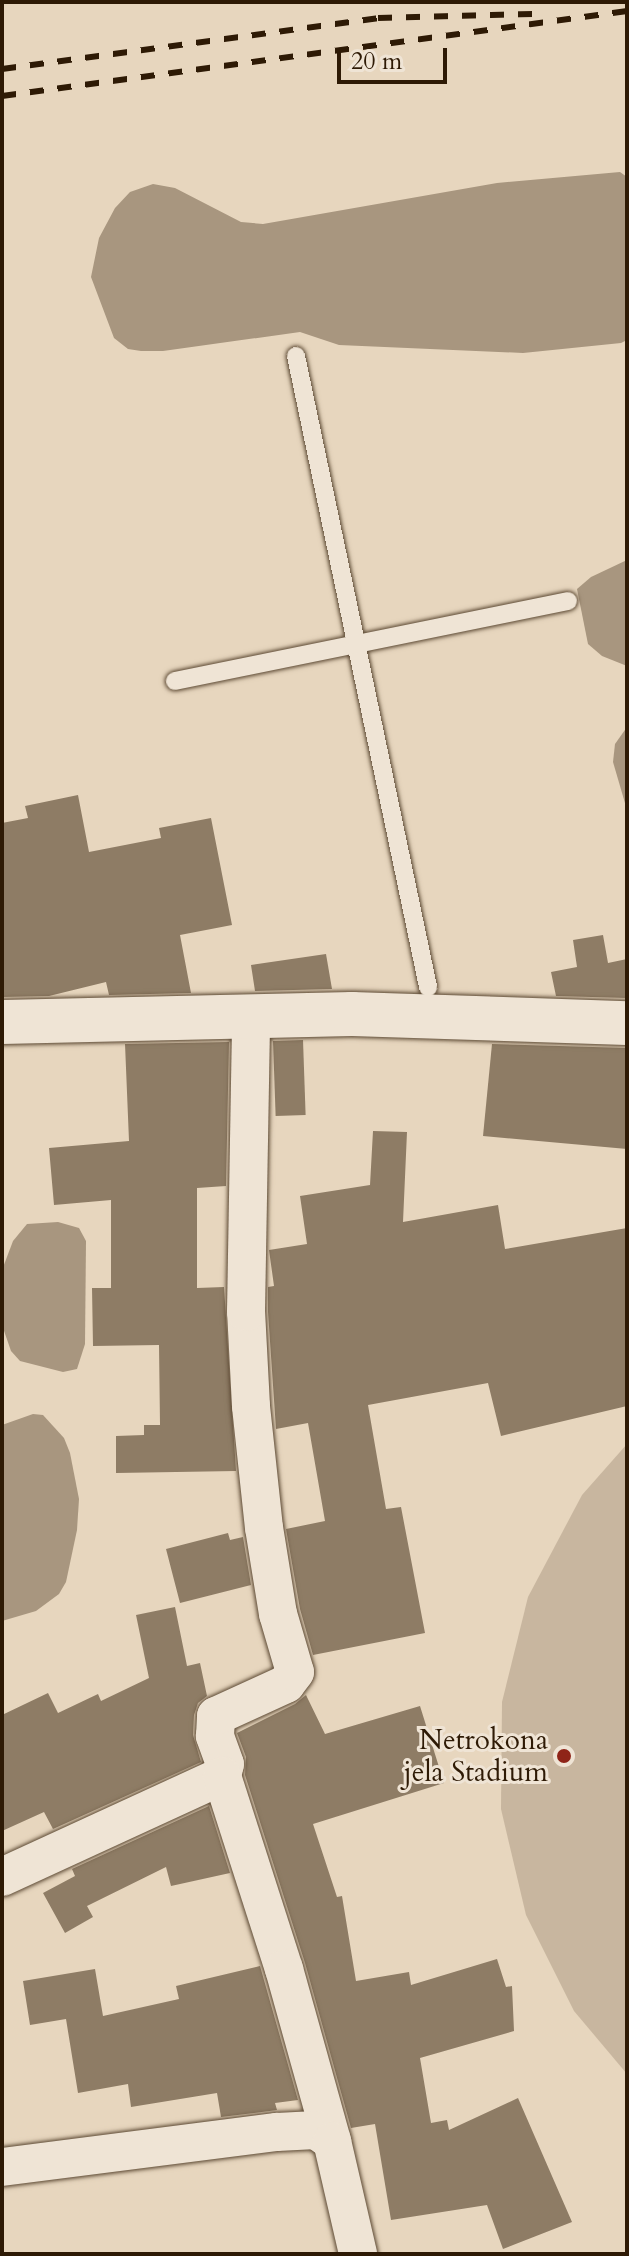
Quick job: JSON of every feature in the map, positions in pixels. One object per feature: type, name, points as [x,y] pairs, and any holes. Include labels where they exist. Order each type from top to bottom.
[{"type":"main road","points":[[2,1022],[352,1014],[627,1023]]},
{"type":"street","points":[[251,1016],[246,1312],[251,1406],[264,1528],[278,1614],[295,1672],[286,1684],[216,1716],[215,1736],[225,1764],[222,1776],[284,1969],[332,2141],[358,2254]]},
{"type":"street","points":[[2,1877],[222,1776]]},
{"type":"street","points":[[2,2167],[277,2132],[316,2130],[332,2141]]},
{"type":"lane","points":[[296,356],[359,644],[428,987]]},
{"type":"lane","points":[[175,681],[568,601]]},
{"type":"shaded area","points":[[620,172],[627,177],[627,340],[621,343],[523,353],[339,345],[300,332],[163,351],[141,351],[128,349],[114,338],[91,277],[99,238],[115,208],[130,192],[153,184],[175,188],[241,222],[263,224],[497,183]]},
{"type":"shaded area","points":[[627,560],[627,666],[602,656],[588,644],[577,589],[591,577]]},
{"type":"shaded area","points":[[627,727],[627,810],[613,762],[615,744]]},
{"type":"shaded area","points":[[58,1222],[79,1228],[86,1241],[85,1344],[77,1369],[63,1372],[20,1361],[11,1351],[2,1325],[2,1270],[13,1241],[27,1224]]},
{"type":"shaded area","points":[[33,1414],[43,1415],[64,1438],[70,1453],[79,1499],[77,1530],[66,1582],[59,1594],[36,1611],[2,1621],[2,1425]]},
{"type":"shaded area","name":"Netrokona jela Stadium","points":[[627,1444],[627,2074],[574,2011],[526,1915],[501,1809],[502,1702],[528,1597],[582,1495]]},
{"type":"building","points":[[78,795],[89,852],[161,838],[159,828],[211,818],[232,925],[180,935],[191,993],[109,995],[106,982],[49,996],[2,997],[2,823],[28,818],[25,806]]},
{"type":"building","points":[[603,935],[608,963],[627,959],[627,998],[556,996],[551,972],[577,967],[573,940]]},
{"type":"building","points":[[326,954],[332,989],[255,991],[251,965]]},
{"type":"building","points":[[303,1040],[306,1115],[276,1116],[273,1041]]},
{"type":"building","points":[[229,1042],[226,1186],[197,1188],[197,1288],[224,1287],[236,1471],[116,1473],[116,1436],[144,1435],[144,1425],[160,1425],[159,1345],[93,1346],[92,1288],[111,1288],[111,1200],[54,1205],[49,1148],[129,1141],[125,1044]]},
{"type":"building","points":[[492,1044],[627,1048],[627,1149],[483,1136]]},
{"type":"building","points":[[373,1131],[407,1132],[403,1222],[498,1205],[505,1249],[627,1228],[627,1406],[501,1436],[488,1383],[368,1405],[386,1509],[401,1507],[425,1633],[313,1655],[300,1609],[286,1529],[325,1521],[308,1423],[276,1429],[268,1312],[268,1287],[274,1286],[269,1250],[307,1244],[300,1196],[370,1185]]},
{"type":"building","points":[[228,1533],[230,1540],[243,1537],[251,1585],[180,1603],[166,1549]]},
{"type":"building","points":[[175,1607],[187,1666],[200,1663],[207,1696],[198,1703],[194,1715],[193,1735],[201,1762],[53,1829],[44,1812],[2,1831],[2,1715],[48,1693],[58,1713],[98,1694],[101,1701],[149,1678],[136,1615]]},
{"type":"building","points":[[306,1695],[325,1734],[420,1706],[444,1783],[313,1824],[337,1897],[342,1896],[356,1981],[409,1972],[411,1985],[497,1959],[506,1987],[512,1986],[514,2031],[420,2058],[431,2123],[447,2120],[449,2130],[518,2098],[572,2222],[503,2249],[487,2205],[391,2220],[375,2124],[351,2128],[305,1963],[245,1775],[246,1757],[237,1733],[295,1704]]},
{"type":"building","points":[[209,1806],[230,1873],[171,1886],[166,1867],[87,1906],[93,1917],[65,1933],[43,1893],[75,1876],[72,1869]]},
{"type":"building","points":[[260,1966],[298,2100],[275,2103],[277,2110],[221,2117],[217,2093],[131,2107],[128,2084],[78,2093],[66,2019],[30,2025],[23,1981],[95,1969],[103,2016],[179,1999],[176,1986]]},
{"type":"railway","points":[[2,96],[627,11]]},
{"type":"railway","points":[[2,69],[378,18],[533,14]]},
{"type":"place","name":"Netrokona jela Stadium","points":[[564,1756]]}]
